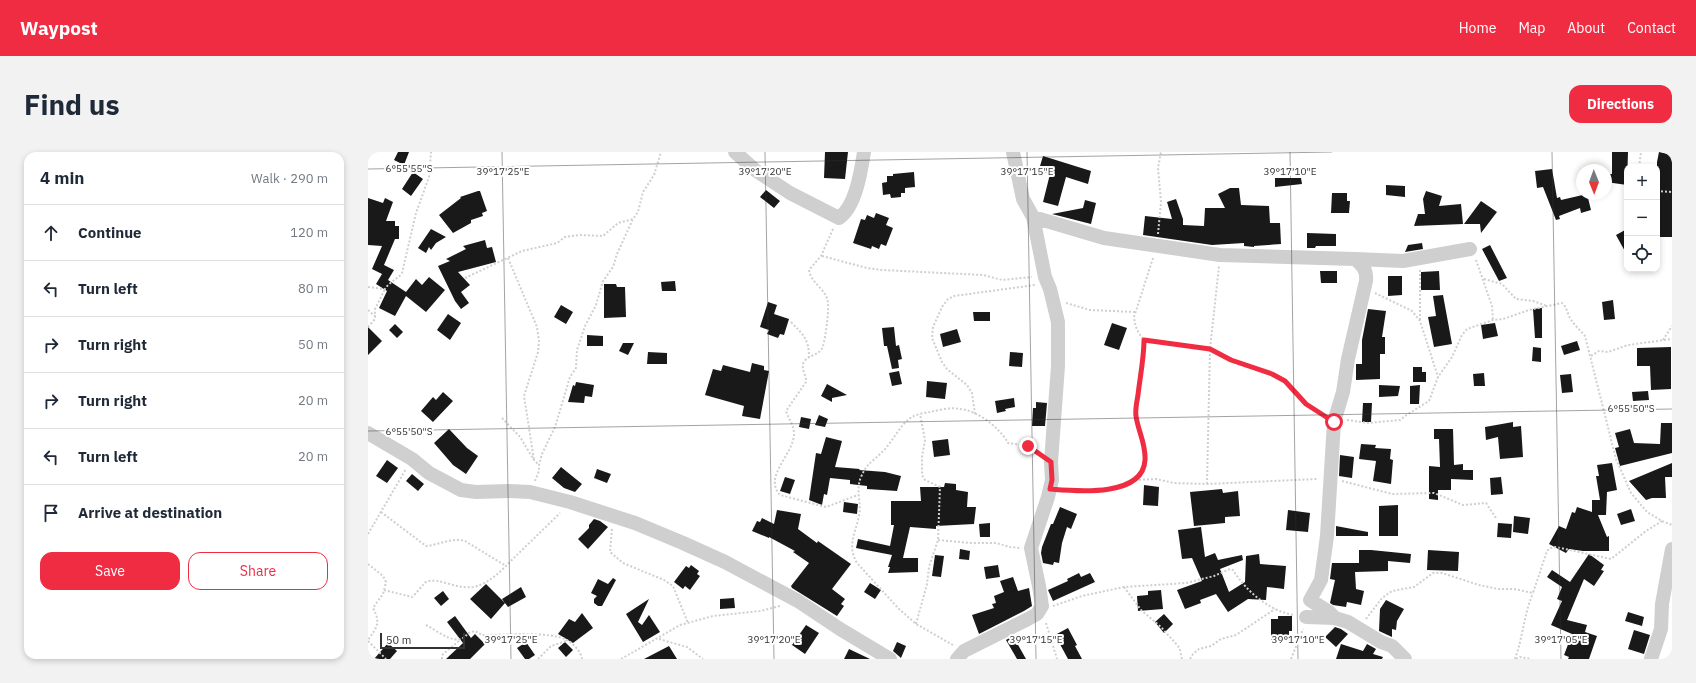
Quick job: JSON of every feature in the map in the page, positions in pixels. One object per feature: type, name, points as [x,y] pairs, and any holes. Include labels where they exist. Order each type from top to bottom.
[{"type":"street","points":[[735,152],[755,170],[790,193],[838,218],[846,209],[858,184],[864,152]]},
{"type":"street","points":[[961,655],[1037,614],[1043,609],[1031,548],[1052,480],[1051,462],[1058,366],[1058,322],[1047,281],[1033,217],[1023,199],[1013,152]]},
{"type":"street","points":[[1033,217],[1104,238],[1220,255],[1403,261],[1470,248]]},
{"type":"street","points":[[1335,618],[1329,612],[1310,600],[1322,580],[1328,536],[1334,422],[1343,392],[1348,359],[1367,274],[1364,267],[1355,259]]},
{"type":"street","points":[[368,433],[412,459],[429,473],[462,490],[476,492],[530,492],[570,502],[635,523],[683,543],[725,562],[798,601],[840,630],[890,659]]},
{"type":"street","points":[[1651,659],[1660,633],[1662,604],[1672,549]]},
{"type":"street","points":[[1302,616],[1335,618],[1348,622],[1381,642],[1392,646],[1405,659]]},
{"type":"path","points":[[368,326],[376,317],[375,309],[385,289],[389,283],[399,277],[402,273],[416,213],[429,177],[431,152]]},
{"type":"path","points":[[538,465],[555,428],[570,377],[576,368],[577,350],[585,326],[596,305],[603,281],[613,267],[617,254],[633,218],[638,212],[643,192],[654,176],[661,152]]},
{"type":"path","points":[[1050,489],[1081,492],[1103,490],[1123,485],[1135,480],[1141,474],[1145,462],[1145,445],[1136,415],[1144,340],[1134,325],[1135,312],[1156,246],[1161,202],[1158,168],[1161,152]]},
{"type":"path","points":[[1639,164],[1641,152]]},
{"type":"path","points":[[1660,190],[1672,192]]},
{"type":"path","points":[[465,278],[522,251],[541,248],[571,236],[603,236],[618,223],[633,218]]},
{"type":"path","points":[[838,218],[821,256],[809,270],[810,275],[826,295],[828,301],[825,341],[822,349],[817,354],[809,356],[803,362],[802,368],[806,377],[806,382],[786,411],[792,421],[794,435],[788,455],[780,466],[775,479],[776,490],[780,495],[826,507],[858,495]]},
{"type":"path","points":[[1470,248],[1484,279],[1492,306],[1493,320]]},
{"type":"path","points":[[1207,484],[1210,349],[1220,255]]},
{"type":"path","points":[[821,256],[867,268],[882,270],[983,275],[1002,280],[1047,281]]},
{"type":"path","points":[[508,258],[537,327],[539,341],[538,352],[524,396],[534,460]]},
{"type":"path","points":[[1420,258],[1420,321],[1438,377]]},
{"type":"path","points":[[1484,279],[1502,284],[1516,299],[1533,301],[1548,306]]},
{"type":"path","points":[[975,414],[972,393],[967,385],[947,369],[942,362],[932,338],[933,327],[942,306],[948,299],[954,296],[999,291],[1047,281]]},
{"type":"path","points":[[1366,281],[1374,293],[1412,311],[1420,321]]},
{"type":"path","points":[[368,287],[385,289]]},
{"type":"path","points":[[1053,299],[1090,310],[1135,312]]},
{"type":"path","points":[[1144,340],[1210,349],[1231,360],[1272,374],[1285,381],[1306,404],[1334,422],[1349,420],[1368,423],[1400,420],[1429,401],[1438,377],[1452,357],[1462,335],[1467,329],[1529,310],[1562,304],[1564,305],[1569,317],[1585,336],[1616,459],[1631,493],[1639,504],[1662,521],[1672,525]]},
{"type":"path","points":[[368,310],[376,317]]},
{"type":"path","points":[[791,322],[807,339],[809,356]]},
{"type":"path","points":[[1663,340],[1672,326]]},
{"type":"path","points":[[1591,356],[1599,351],[1608,352],[1628,345],[1672,339]]},
{"type":"path","points":[[961,655],[916,624],[898,608],[857,563],[852,555],[851,546],[860,505],[858,495],[860,479],[868,464],[880,454],[912,417],[944,409],[960,408],[975,414],[1004,436],[1008,443],[1028,446],[1051,462]]},
{"type":"path","points":[[916,624],[928,584],[929,567],[938,540],[940,487],[925,480],[922,475],[922,457],[925,440],[920,414]]},
{"type":"path","points":[[502,418],[520,437],[538,465],[539,471],[530,492]]},
{"type":"path","points":[[368,534],[412,459]]},
{"type":"path","points":[[384,590],[412,598],[419,592],[425,583],[431,581],[439,581],[460,587],[471,588],[487,581],[506,566],[544,530],[570,502]]},
{"type":"path","points":[[381,512],[426,546],[436,545],[458,538],[506,566]]},
{"type":"path","points":[[1516,659],[1528,605],[1550,548],[1556,547],[1611,559],[1646,531],[1662,521]]},
{"type":"path","points":[[612,527],[610,552],[623,563],[664,580],[673,586],[688,623]]},
{"type":"path","points":[[938,540],[970,543],[996,543],[1010,547],[1031,548]]},
{"type":"path","points":[[368,564],[384,576],[386,582],[384,590],[373,608],[378,621],[376,629],[368,641],[386,659]]},
{"type":"path","points":[[1057,659],[1048,634],[1043,609],[1082,596],[1124,587],[1186,583],[1214,576],[1230,569],[1233,570],[1238,578],[1256,596],[1275,609],[1284,613],[1302,616]]},
{"type":"path","points":[[1359,629],[1382,598],[1392,591],[1414,587],[1433,573],[1442,573],[1478,585],[1498,589],[1514,589],[1533,593]]},
{"type":"path","points":[[1124,587],[1141,610],[1161,626],[1178,646],[1182,659]]},
{"type":"path","points":[[621,659],[657,638],[688,623],[713,616],[760,611],[798,601]]},
{"type":"path","points":[[1190,659],[1199,649],[1211,646],[1221,640],[1236,635],[1275,609]]},
{"type":"path","points":[[426,625],[452,639],[460,640]]},
{"type":"path","points":[[442,659],[442,655],[460,640],[465,638],[468,633],[474,631],[482,635],[552,635],[567,640],[581,653],[582,659]]},
{"type":"path","points":[[657,638],[687,647],[701,659]]},
{"type":"path","points":[[538,659],[551,646],[567,640]]},
{"type":"path","points":[[1516,659],[1520,657],[1530,659]]},
{"type":"building","points":[[398,152],[409,152],[404,165],[394,160]]},
{"type":"building","points":[[825,152],[848,152],[845,179],[824,178]]},
{"type":"building","points":[[1612,152],[1628,152],[1628,164],[1624,164],[1624,185],[1612,183]]},
{"type":"building","points":[[1659,152],[1672,155],[1672,237],[1660,237],[1660,164],[1657,164]]},
{"type":"building","points":[[1043,156],[1091,171],[1088,184],[1066,177],[1058,206],[1043,202],[1050,174],[1043,172],[1044,167],[1040,166]]},
{"type":"building","points":[[1552,169],[1557,198],[1560,197],[1561,200],[1576,197],[1576,200],[1588,200],[1591,210],[1581,213],[1580,208],[1559,216],[1560,219],[1556,220],[1543,187],[1537,188],[1535,171]]},
{"type":"building","points":[[413,172],[423,179],[411,196],[402,189]]},
{"type":"building","points":[[914,172],[915,187],[905,188],[905,193],[901,193],[901,197],[891,198],[890,194],[883,195],[882,183],[887,182],[887,176]]},
{"type":"building","points":[[1275,178],[1301,178],[1302,184],[1275,187]]},
{"type":"building","points":[[1386,185],[1405,186],[1405,197],[1386,195]]},
{"type":"building","points":[[1230,188],[1239,188],[1241,205],[1269,206],[1270,223],[1280,223],[1281,244],[1254,247],[1244,246],[1244,243],[1212,245],[1143,235],[1145,216],[1172,219],[1167,202],[1176,199],[1183,219],[1183,225],[1204,226],[1205,208],[1225,208],[1218,194]]},
{"type":"building","points":[[766,190],[780,201],[774,208],[760,197]]},
{"type":"building","points":[[480,191],[487,211],[482,213],[483,216],[471,220],[471,223],[453,233],[439,215],[461,198],[460,197]]},
{"type":"building","points":[[1426,191],[1442,196],[1439,206],[1461,204],[1463,224],[1414,226],[1418,214],[1425,214],[1423,199]]},
{"type":"building","points":[[1332,193],[1347,193],[1347,201],[1350,201],[1349,213],[1331,213]]},
{"type":"building","points":[[368,198],[383,203],[385,198],[393,202],[386,221],[395,221],[395,226],[399,226],[399,239],[395,239],[384,265],[394,270],[388,280],[406,292],[416,279],[422,285],[429,277],[445,290],[426,312],[406,296],[395,316],[379,308],[387,291],[376,284],[382,274],[372,269],[382,246],[368,245]]},
{"type":"building","points":[[1085,200],[1096,203],[1091,224],[1052,214],[1083,208]]},
{"type":"building","points":[[1481,201],[1497,212],[1481,233],[1480,224],[1464,224]]},
{"type":"building","points":[[876,213],[889,218],[886,225],[893,228],[886,246],[881,244],[879,249],[872,246],[871,249],[853,243],[861,219],[865,220],[867,215],[874,218]]},
{"type":"building","points":[[431,229],[446,237],[436,243],[431,250],[429,247],[426,253],[418,248]]},
{"type":"building","points":[[1624,231],[1624,250],[1616,235]]},
{"type":"building","points":[[1307,233],[1336,234],[1336,246],[1316,246],[1315,248],[1307,248]]},
{"type":"building","points":[[485,240],[487,248],[492,247],[496,262],[458,272],[470,285],[461,292],[469,303],[461,309],[455,301],[438,266],[450,261],[446,259],[466,249],[463,246]]},
{"type":"building","points":[[1422,243],[1423,249],[1405,252],[1408,245]]},
{"type":"building","points":[[1490,245],[1507,278],[1499,281],[1482,249]]},
{"type":"building","points":[[1320,271],[1337,271],[1337,283],[1321,283]]},
{"type":"building","points":[[1439,271],[1440,290],[1421,290],[1421,272]]},
{"type":"building","points":[[1388,276],[1402,276],[1402,295],[1388,296]]},
{"type":"building","points":[[675,281],[676,291],[662,291],[661,282]]},
{"type":"building","points":[[604,284],[616,284],[617,287],[625,287],[626,317],[604,318]]},
{"type":"building","points":[[1443,295],[1452,344],[1434,347],[1428,317],[1436,316],[1433,296]]},
{"type":"building","points":[[1613,300],[1615,319],[1604,320],[1602,302]]},
{"type":"building","points":[[768,302],[777,305],[774,314],[789,319],[784,335],[780,334],[778,338],[767,334],[769,330],[760,327]]},
{"type":"building","points":[[561,305],[573,312],[566,324],[554,317]]},
{"type":"building","points":[[1542,308],[1542,338],[1535,338],[1533,309]]},
{"type":"building","points":[[1368,309],[1386,311],[1382,337],[1385,337],[1385,354],[1380,354],[1380,379],[1356,380],[1356,364],[1362,364],[1362,340]]},
{"type":"building","points":[[973,312],[990,312],[990,321],[974,321]]},
{"type":"building","points":[[448,314],[461,323],[450,340],[437,330]]},
{"type":"building","points":[[1112,323],[1127,328],[1119,350],[1104,345]]},
{"type":"building","points":[[1495,323],[1498,336],[1483,339],[1481,325]]},
{"type":"building","points":[[395,324],[403,332],[397,338],[389,330]]},
{"type":"building","points":[[368,327],[382,341],[368,355]]},
{"type":"building","points":[[894,327],[896,346],[899,345],[902,359],[898,360],[899,368],[892,369],[887,346],[884,346],[882,328]]},
{"type":"building","points":[[957,329],[961,342],[943,347],[940,334]]},
{"type":"building","points":[[587,335],[603,336],[603,346],[587,346]]},
{"type":"building","points":[[1577,341],[1580,350],[1564,355],[1561,346]]},
{"type":"building","points":[[623,343],[634,343],[628,355],[619,351]]},
{"type":"building","points":[[1533,347],[1541,348],[1541,362],[1532,361]]},
{"type":"building","points":[[1671,347],[1671,389],[1651,390],[1650,366],[1637,366],[1637,348]]},
{"type":"building","points":[[648,352],[667,353],[667,364],[647,364]]},
{"type":"building","points":[[1010,352],[1023,353],[1022,367],[1009,366]]},
{"type":"building","points":[[752,363],[764,366],[764,370],[769,371],[760,419],[742,416],[744,406],[705,395],[713,369],[721,371],[723,365],[750,372]]},
{"type":"building","points":[[1413,367],[1422,367],[1422,372],[1426,372],[1426,382],[1413,382]]},
{"type":"building","points":[[899,371],[902,384],[892,386],[889,373]]},
{"type":"building","points":[[1484,373],[1485,386],[1474,386],[1473,374]]},
{"type":"building","points":[[1571,374],[1573,392],[1562,393],[1560,375]]},
{"type":"building","points":[[927,381],[947,383],[945,399],[926,397]]},
{"type":"building","points":[[576,382],[594,385],[592,397],[585,396],[584,403],[568,402],[573,385],[575,386]]},
{"type":"building","points":[[827,384],[847,395],[832,398],[832,402],[821,396]]},
{"type":"building","points":[[1379,385],[1400,386],[1398,396],[1379,397]]},
{"type":"building","points":[[1420,385],[1419,404],[1410,404],[1410,386]]},
{"type":"building","points":[[1648,391],[1649,400],[1633,401],[1632,392]]},
{"type":"building","points":[[443,392],[453,401],[433,422],[421,411],[433,397],[436,400]]},
{"type":"building","points":[[1014,398],[1015,407],[1005,409],[1006,411],[997,413],[995,401]]},
{"type":"building","points":[[1036,402],[1047,403],[1045,426],[1032,426],[1033,408],[1036,408]]},
{"type":"building","points":[[1363,403],[1372,403],[1371,422],[1362,422]]},
{"type":"building","points":[[819,415],[828,419],[825,427],[815,425]]},
{"type":"building","points":[[801,417],[811,419],[809,429],[799,427]]},
{"type":"building","points":[[1513,422],[1513,427],[1521,426],[1523,457],[1500,459],[1498,437],[1486,440],[1485,427]]},
{"type":"building","points":[[1661,423],[1672,423],[1672,453],[1620,466],[1615,448],[1619,447],[1615,433],[1630,429],[1634,443],[1660,444]]},
{"type":"building","points":[[449,429],[467,448],[478,456],[466,474],[453,465],[434,443]]},
{"type":"building","points":[[1434,429],[1453,429],[1454,465],[1463,464],[1463,470],[1473,470],[1473,480],[1451,479],[1451,490],[1438,490],[1438,500],[1429,499],[1429,466],[1440,467],[1439,439],[1434,439]]},
{"type":"building","points":[[826,437],[842,441],[835,467],[885,472],[901,476],[897,491],[867,489],[867,486],[850,484],[850,480],[830,478],[827,495],[824,494],[822,505],[809,500],[816,453],[821,454]]},
{"type":"building","points":[[948,439],[950,455],[934,457],[932,441]]},
{"type":"building","points":[[1361,444],[1376,445],[1375,448],[1391,449],[1390,459],[1393,460],[1391,484],[1373,481],[1376,461],[1359,459]]},
{"type":"building","points":[[1340,455],[1354,457],[1352,478],[1339,476]]},
{"type":"building","points":[[387,460],[398,468],[387,483],[376,476]]},
{"type":"building","points":[[1612,463],[1617,490],[1607,492],[1606,515],[1598,515],[1607,537],[1609,536],[1609,551],[1583,551],[1569,549],[1566,553],[1549,544],[1559,526],[1566,529],[1572,512],[1575,513],[1577,507],[1592,512],[1592,500],[1600,500],[1596,476],[1599,476],[1597,465]]},
{"type":"building","points":[[1672,463],[1672,477],[1665,477],[1666,498],[1652,498],[1646,500],[1629,481]]},
{"type":"building","points":[[561,467],[582,484],[575,492],[564,488],[552,478]]},
{"type":"building","points":[[597,469],[611,474],[607,483],[594,478]]},
{"type":"building","points":[[412,474],[424,484],[418,491],[406,481]]},
{"type":"building","points":[[785,477],[795,480],[790,494],[780,491]]},
{"type":"building","points":[[1501,477],[1503,494],[1491,495],[1490,478]]},
{"type":"building","points":[[945,483],[956,484],[956,490],[968,492],[967,507],[976,507],[974,524],[936,526],[936,529],[910,527],[903,558],[918,558],[918,572],[888,573],[890,567],[888,567],[892,555],[856,548],[858,539],[890,546],[894,525],[891,525],[891,501],[921,501],[920,487],[944,487]]},
{"type":"building","points":[[1144,485],[1159,487],[1158,506],[1143,505]]},
{"type":"building","points":[[1222,489],[1223,493],[1238,491],[1240,516],[1225,517],[1225,523],[1194,526],[1190,492]]},
{"type":"building","points":[[844,502],[858,504],[857,514],[843,512]]},
{"type":"building","points":[[1398,505],[1398,536],[1379,536],[1379,506]]},
{"type":"building","points":[[1060,507],[1077,514],[1071,529],[1067,527],[1062,543],[1059,563],[1054,562],[1053,565],[1043,563],[1041,553],[1042,547],[1051,524],[1053,524]]},
{"type":"building","points":[[1631,509],[1635,521],[1621,525],[1617,514]]},
{"type":"building","points":[[777,510],[801,514],[798,529],[817,543],[818,541],[851,564],[832,589],[845,599],[841,604],[844,606],[837,616],[792,588],[791,586],[809,563],[793,552],[795,551],[769,537],[752,531],[757,521],[760,522],[762,518],[774,524]]},
{"type":"building","points":[[1288,510],[1310,513],[1308,532],[1286,530]]},
{"type":"building","points":[[1514,516],[1530,518],[1528,534],[1513,532]]},
{"type":"building","points":[[594,519],[600,521],[608,527],[588,549],[578,539],[589,528],[589,525]]},
{"type":"building","points":[[990,523],[990,537],[980,537],[979,524]]},
{"type":"building","points":[[1498,523],[1512,524],[1511,538],[1497,537]]},
{"type":"building","points":[[1336,526],[1368,532],[1368,536],[1336,536]]},
{"type":"building","points":[[1201,527],[1205,557],[1215,553],[1218,560],[1242,555],[1243,560],[1220,569],[1229,592],[1245,582],[1246,556],[1259,554],[1260,564],[1286,566],[1284,589],[1267,587],[1266,600],[1248,599],[1228,612],[1216,594],[1200,600],[1201,603],[1185,609],[1177,590],[1202,581],[1192,558],[1182,559],[1178,530]]},
{"type":"building","points":[[960,549],[970,551],[969,560],[959,559]]},
{"type":"building","points":[[1359,550],[1411,554],[1410,563],[1388,561],[1388,571],[1355,572],[1356,589],[1364,591],[1361,605],[1347,602],[1346,607],[1333,605],[1330,603],[1335,580],[1330,579],[1332,563],[1359,563]]},
{"type":"building","points":[[1428,550],[1459,552],[1458,571],[1427,570]]},
{"type":"building","points":[[1589,554],[1604,565],[1601,570],[1604,571],[1594,586],[1584,579],[1567,620],[1587,625],[1585,632],[1597,636],[1589,659],[1568,659],[1569,657],[1564,655],[1572,634],[1551,625],[1562,601],[1557,599],[1562,587],[1547,577],[1552,570],[1570,582]]},
{"type":"building","points":[[935,555],[944,556],[941,577],[932,576]]},
{"type":"building","points":[[691,565],[699,571],[697,574],[700,576],[690,590],[685,586],[683,589],[674,582],[686,566],[689,568]]},
{"type":"building","points":[[998,565],[1000,577],[986,579],[984,567]]},
{"type":"building","points":[[1079,573],[1081,577],[1090,573],[1095,582],[1053,601],[1048,590],[1068,581],[1067,579]]},
{"type":"building","points":[[1013,577],[1018,591],[1029,588],[1032,606],[979,634],[972,615],[994,608],[992,604],[996,603],[994,596],[1004,592],[1000,581]]},
{"type":"building","points":[[613,578],[616,580],[602,606],[598,606],[594,603],[594,599],[597,596],[591,593],[598,579],[608,584]]},
{"type":"building","points":[[870,583],[881,590],[875,599],[864,592]]},
{"type":"building","points":[[486,584],[505,603],[491,619],[470,599]]},
{"type":"building","points":[[521,587],[526,597],[508,607],[502,599]]},
{"type":"building","points":[[1161,590],[1163,609],[1138,611],[1137,596],[1148,595],[1148,591]]},
{"type":"building","points":[[443,591],[449,599],[441,606],[434,598]]},
{"type":"building","points":[[734,598],[735,608],[720,609],[720,599]]},
{"type":"building","points":[[649,599],[638,622],[642,625],[649,615],[660,632],[643,642],[626,614]]},
{"type":"building","points":[[1386,600],[1404,609],[1397,621],[1396,630],[1392,629],[1392,637],[1379,631],[1380,609]]},
{"type":"building","points":[[1628,612],[1644,617],[1642,626],[1625,621]]},
{"type":"building","points":[[582,613],[593,628],[573,643],[558,634],[569,619],[575,622]]},
{"type":"building","points":[[1164,614],[1173,624],[1164,633],[1155,622]]},
{"type":"building","points":[[455,616],[471,638],[475,634],[485,644],[470,659],[446,659],[463,643],[447,622]]},
{"type":"building","points":[[1278,616],[1292,616],[1292,631],[1289,631],[1289,641],[1271,640],[1271,619],[1278,619]]},
{"type":"building","points":[[806,625],[819,633],[805,654],[792,645]]},
{"type":"building","points":[[1335,627],[1348,634],[1336,647],[1325,637]]},
{"type":"building","points":[[1068,628],[1077,645],[1075,646],[1082,659],[1068,659],[1055,635]]},
{"type":"building","points":[[1634,630],[1650,635],[1644,654],[1628,649]]},
{"type":"building","points":[[1013,636],[1026,659],[1017,659],[1006,640]]},
{"type":"building","points":[[526,642],[535,655],[529,659],[525,659],[517,648]]},
{"type":"building","points":[[565,642],[573,650],[566,657],[558,648]]},
{"type":"building","points":[[897,642],[906,646],[901,658],[893,651]]},
{"type":"building","points":[[388,643],[397,651],[390,659],[374,659]]},
{"type":"building","points":[[1341,644],[1363,651],[1367,644],[1376,649],[1373,654],[1383,657],[1382,659],[1336,659]]},
{"type":"building","points":[[669,646],[677,659],[644,659]]},
{"type":"building","points":[[849,649],[870,659],[844,659]]},
{"type":"route","points":[[1028,446],[1051,462],[1052,480],[1050,489],[1081,492],[1103,490],[1135,480],[1141,474],[1145,462],[1145,445],[1138,427],[1136,415],[1144,340],[1210,349],[1231,360],[1272,374],[1285,381],[1306,404],[1334,422]]}]
